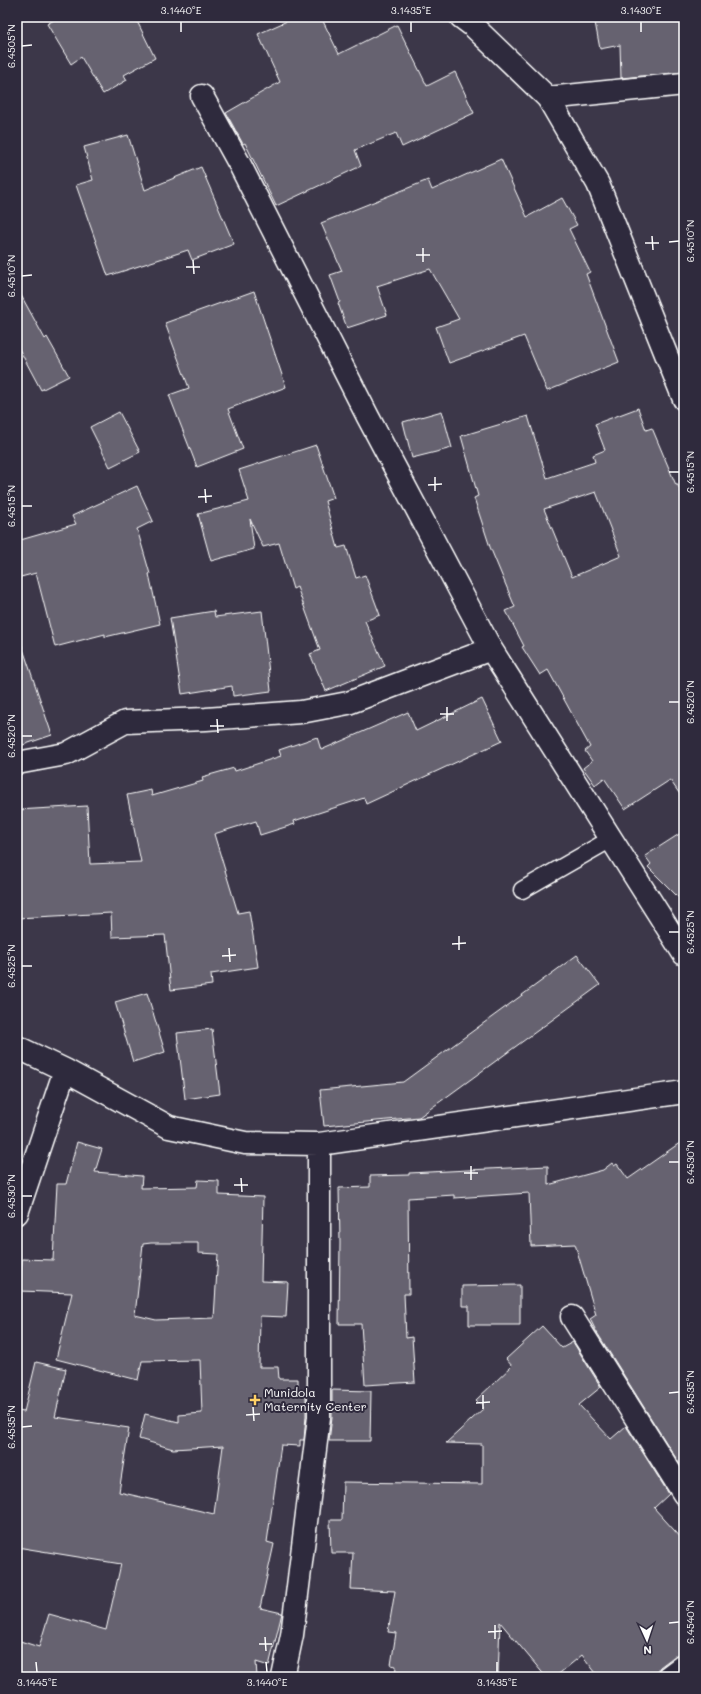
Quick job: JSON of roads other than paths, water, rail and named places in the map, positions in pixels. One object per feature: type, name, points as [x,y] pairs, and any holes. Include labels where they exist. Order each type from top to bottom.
[{"type":"street","points":[[461,17],[473,26],[548,98],[598,184],[684,399]]},
{"type":"street","points":[[548,98],[684,84]]},
{"type":"street","points":[[202,96],[240,165],[368,417],[491,650],[684,954]]},
{"type":"street","points":[[17,763],[66,754],[125,722],[206,719],[301,712],[348,703],[491,650]]},
{"type":"street","points":[[17,1047],[65,1070],[169,1126],[245,1143],[319,1144],[684,1092]]},
{"type":"street","points":[[17,1213],[65,1070]]},
{"type":"street","points":[[283,1677],[292,1635],[320,1417],[319,1144]]},
{"type":"street","points":[[572,1317],[684,1494]]},
{"type":"street","points":[[668,1677],[684,1665]]},
{"type":"lane","points":[[522,890],[611,839]]},
{"type":"place","name":"Munidola Maternity Center","points":[[255,1400]]}]
